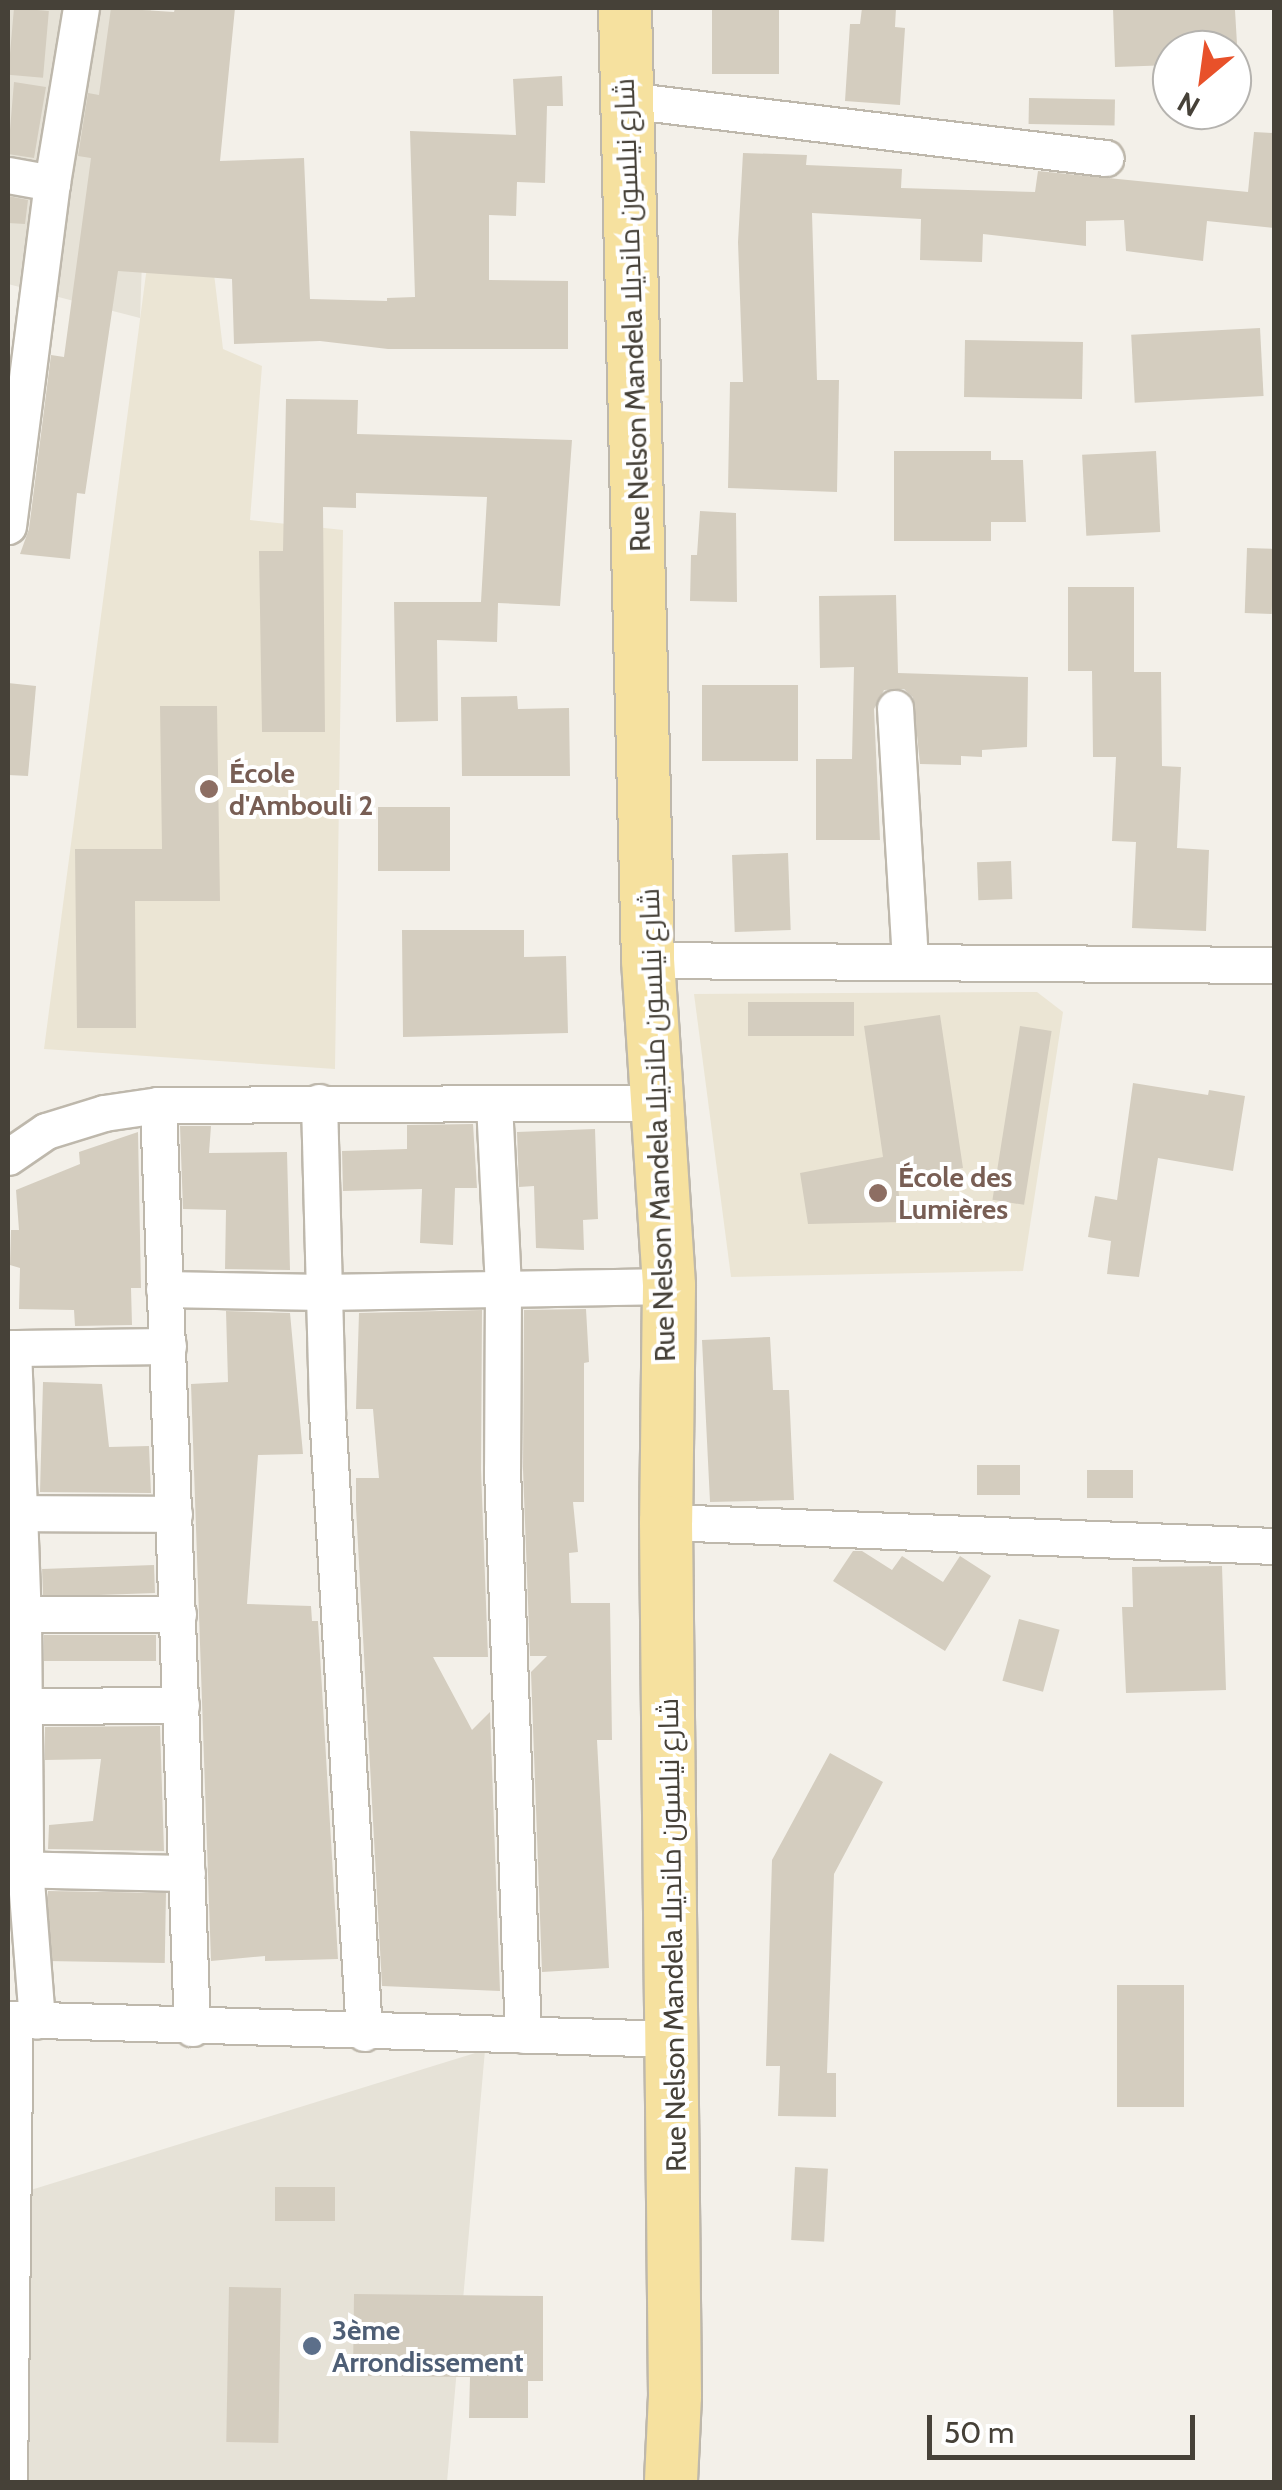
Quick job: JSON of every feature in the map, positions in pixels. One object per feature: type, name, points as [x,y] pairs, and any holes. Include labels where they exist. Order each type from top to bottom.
[{"type":"main road","name":"Rue Nelson Mandela شارع نيلسون مانديلا","points":[[626,8],[648,960],[669,1286],[666,1522],[674,2040],[671,2482]]},
{"type":"street","points":[[8,526],[21,322],[52,184],[71,9]]},
{"type":"street","points":[[626,100],[1106,158]]},
{"type":"street","points":[[8,176],[52,184]]},
{"type":"street","points":[[895,708],[910,960]]},
{"type":"street","points":[[648,960],[1274,965]]},
{"type":"street","points":[[319,1102],[322,1292],[364,2033]]},
{"type":"street","points":[[8,1157],[46,1132],[104,1114],[158,1105],[655,1102]]},
{"type":"street","points":[[494,1104],[503,1288],[502,1489],[523,2035]]},
{"type":"street","points":[[158,1105],[192,2028]]},
{"type":"street","points":[[164,1288],[322,1292],[669,1286]]},
{"type":"street","points":[[8,2482],[20,2020],[10,1348],[168,1346]]},
{"type":"street","points":[[13,1513],[174,1514]]},
{"type":"street","points":[[666,1522],[1274,1546]]},
{"type":"street","points":[[15,1614],[178,1614]]},
{"type":"street","points":[[16,1706],[181,1705]]},
{"type":"street","points":[[16,1869],[187,1873]]},
{"type":"street","points":[[20,2020],[674,2040]]},
{"type":"shaded area","points":[[8,8],[151,8],[140,318],[8,284]]},
{"type":"shaded area","name":"École d'Ambouli 2","points":[[156,198],[207,215],[223,349],[262,366],[250,520],[343,530],[335,1069],[44,1049]]},
{"type":"shaded area","name":"École des Lumières","points":[[1037,992],[1063,1012],[1023,1271],[731,1277],[694,994]]},
{"type":"shaded area","points":[[485,2050],[447,2482],[8,2482],[8,2197]]},
{"type":"building","points":[[14,8],[49,11],[43,78],[8,75]]},
{"type":"building","points":[[111,8],[174,12],[175,8],[235,8],[220,161],[304,158],[310,299],[387,301],[415,297],[410,131],[516,135],[513,79],[562,76],[563,106],[547,106],[545,183],[517,182],[516,216],[489,215],[489,280],[568,281],[568,349],[388,349],[320,341],[234,344],[232,279],[118,271],[85,494],[77,493],[70,559],[20,554],[29,529],[51,355],[64,357],[91,158],[78,156],[88,93],[99,95]]},
{"type":"building","points":[[712,8],[779,8],[779,74],[712,74]]},
{"type":"building","points":[[862,8],[896,8],[895,27],[905,28],[900,105],[845,101],[850,24],[860,24]]},
{"type":"building","points":[[1113,8],[1235,10],[1236,30],[1152,30],[1152,66],[1115,67]]},
{"type":"building","points":[[14,82],[46,87],[34,158],[8,154]]},
{"type":"building","points":[[1029,98],[1115,100],[1115,125],[1029,124]]},
{"type":"building","points":[[1254,132],[1274,133],[1274,228],[1207,221],[1203,261],[1126,251],[1124,220],[1086,221],[1086,246],[983,234],[982,262],[920,260],[921,219],[812,213],[817,380],[839,380],[837,492],[728,488],[730,382],[743,382],[738,242],[743,153],[807,155],[806,165],[902,169],[901,188],[1035,192],[1038,171],[1248,192]]},
{"type":"building","points":[[8,196],[28,200],[25,224],[8,223]]},
{"type":"building","points":[[1260,328],[1264,396],[1135,403],[1131,335]]},
{"type":"building","points":[[965,340],[1083,342],[1082,399],[964,397]]},
{"type":"building","points":[[286,399],[358,400],[357,434],[572,440],[560,606],[498,603],[497,642],[437,640],[438,721],[396,722],[394,602],[481,602],[487,497],[356,493],[356,508],[323,507],[325,732],[262,732],[259,551],[283,551]]},
{"type":"building","points":[[894,451],[991,451],[991,460],[1023,460],[1026,522],[991,522],[991,541],[894,541]]},
{"type":"building","points":[[1156,451],[1160,532],[1086,536],[1082,455]]},
{"type":"building","points":[[700,511],[736,513],[737,602],[690,601],[691,555],[697,555]]},
{"type":"building","points":[[1247,548],[1274,549],[1272,614],[1245,613]]},
{"type":"building","points":[[1068,587],[1134,587],[1134,672],[1161,672],[1162,766],[1181,767],[1177,848],[1209,850],[1206,931],[1132,928],[1136,842],[1112,841],[1116,757],[1093,757],[1092,671],[1068,671]]},
{"type":"building","points":[[896,595],[898,673],[1028,677],[1027,747],[982,750],[982,757],[961,756],[961,765],[920,764],[913,697],[904,689],[884,690],[874,709],[880,840],[816,840],[816,759],[852,759],[854,667],[820,668],[819,596]]},
{"type":"building","points":[[8,683],[36,686],[28,776],[8,775]]},
{"type":"building","points":[[702,685],[798,685],[798,761],[702,761]]},
{"type":"building","points":[[517,696],[518,709],[569,708],[570,776],[462,776],[461,697]]},
{"type":"building","points":[[160,706],[217,706],[220,901],[135,901],[136,1028],[77,1028],[75,849],[162,849]]},
{"type":"building","points":[[378,807],[450,807],[450,871],[378,871]]},
{"type":"building","points":[[788,853],[791,930],[735,932],[732,855]]},
{"type":"building","points":[[1011,861],[1012,899],[978,900],[977,862]]},
{"type":"building","points":[[402,930],[524,930],[524,957],[566,956],[568,1033],[403,1037]]},
{"type":"building","points":[[748,1002],[854,1002],[854,1036],[748,1036]]},
{"type":"building","points":[[940,1015],[963,1168],[897,1177],[902,1222],[808,1224],[800,1173],[883,1157],[864,1026]]},
{"type":"building","points":[[1020,1026],[1052,1031],[1024,1205],[992,1200]]},
{"type":"building","points":[[1133,1083],[1208,1095],[1209,1090],[1245,1096],[1233,1171],[1158,1158],[1139,1277],[1107,1274],[1111,1241],[1088,1237],[1095,1196],[1117,1200]]},
{"type":"building","points":[[473,1124],[477,1188],[455,1188],[453,1245],[420,1243],[422,1189],[343,1191],[342,1151],[407,1149],[407,1125]]},
{"type":"building","points":[[180,1126],[211,1126],[209,1153],[287,1152],[290,1270],[225,1269],[226,1210],[183,1209]]},
{"type":"building","points":[[595,1129],[598,1219],[583,1220],[584,1250],[536,1248],[534,1186],[519,1187],[517,1132]]},
{"type":"building","points":[[138,1132],[141,1288],[131,1288],[132,1325],[75,1326],[74,1310],[19,1309],[20,1268],[10,1265],[11,1230],[19,1230],[16,1190],[80,1164],[79,1152]]},
{"type":"building","points":[[586,1309],[589,1362],[584,1363],[584,1502],[573,1502],[578,1552],[569,1553],[571,1603],[610,1603],[612,1740],[597,1740],[609,1968],[542,1972],[531,1672],[547,1656],[530,1656],[523,1469],[524,1310]]},
{"type":"building","points":[[482,1310],[481,1470],[488,1657],[433,1657],[472,1730],[490,1712],[500,1991],[382,1986],[356,1508],[356,1478],[379,1478],[373,1409],[356,1409],[359,1313]]},
{"type":"building","points":[[226,1311],[290,1313],[303,1454],[258,1455],[247,1604],[311,1606],[312,1621],[318,1621],[338,1959],[265,1961],[265,1956],[211,1961],[191,1384],[228,1382]]},
{"type":"building","points":[[770,1337],[773,1390],[789,1390],[794,1500],[710,1502],[702,1340]]},
{"type":"building","points":[[43,1382],[102,1384],[109,1447],[149,1446],[151,1493],[40,1492]]},
{"type":"building","points":[[977,1465],[1020,1465],[1020,1495],[977,1495]]},
{"type":"building","points":[[1087,1470],[1133,1470],[1133,1498],[1087,1498]]},
{"type":"building","points":[[853,1551],[862,1551],[892,1570],[902,1556],[943,1582],[960,1556],[991,1576],[945,1651],[833,1581]]},
{"type":"building","points":[[154,1565],[155,1593],[43,1597],[42,1569]]},
{"type":"building","points":[[1222,1566],[1226,1690],[1126,1693],[1122,1607],[1133,1607],[1132,1567]]},
{"type":"building","points":[[1019,1619],[1060,1630],[1043,1692],[1002,1681]]},
{"type":"building","points":[[44,1635],[156,1635],[156,1661],[44,1661]]},
{"type":"building","points":[[160,1726],[164,1851],[48,1849],[49,1825],[93,1821],[101,1759],[45,1760],[45,1727]]},
{"type":"building","points":[[830,1753],[883,1782],[834,1874],[827,2073],[836,2073],[836,2117],[778,2116],[780,2066],[766,2066],[772,1860]]},
{"type":"building","points":[[48,1891],[166,1893],[165,1963],[47,1961]]},
{"type":"building","points":[[1117,1985],[1184,1985],[1184,2107],[1117,2107]]},
{"type":"building","points":[[795,2167],[828,2169],[824,2242],[791,2240]]},
{"type":"building","points":[[275,2187],[335,2187],[335,2221],[275,2221]]},
{"type":"building","points":[[229,2287],[281,2288],[278,2443],[226,2442]]},
{"type":"building","points":[[354,2294],[543,2296],[543,2381],[528,2381],[528,2418],[469,2418],[470,2377],[353,2376]]},
{"type":"place","name":"École d'Ambouli 2","points":[[209,789]]},
{"type":"place","name":"École des Lumières","points":[[878,1193]]},
{"type":"place","name":"3ème Arrondissement","points":[[312,2346]]}]
